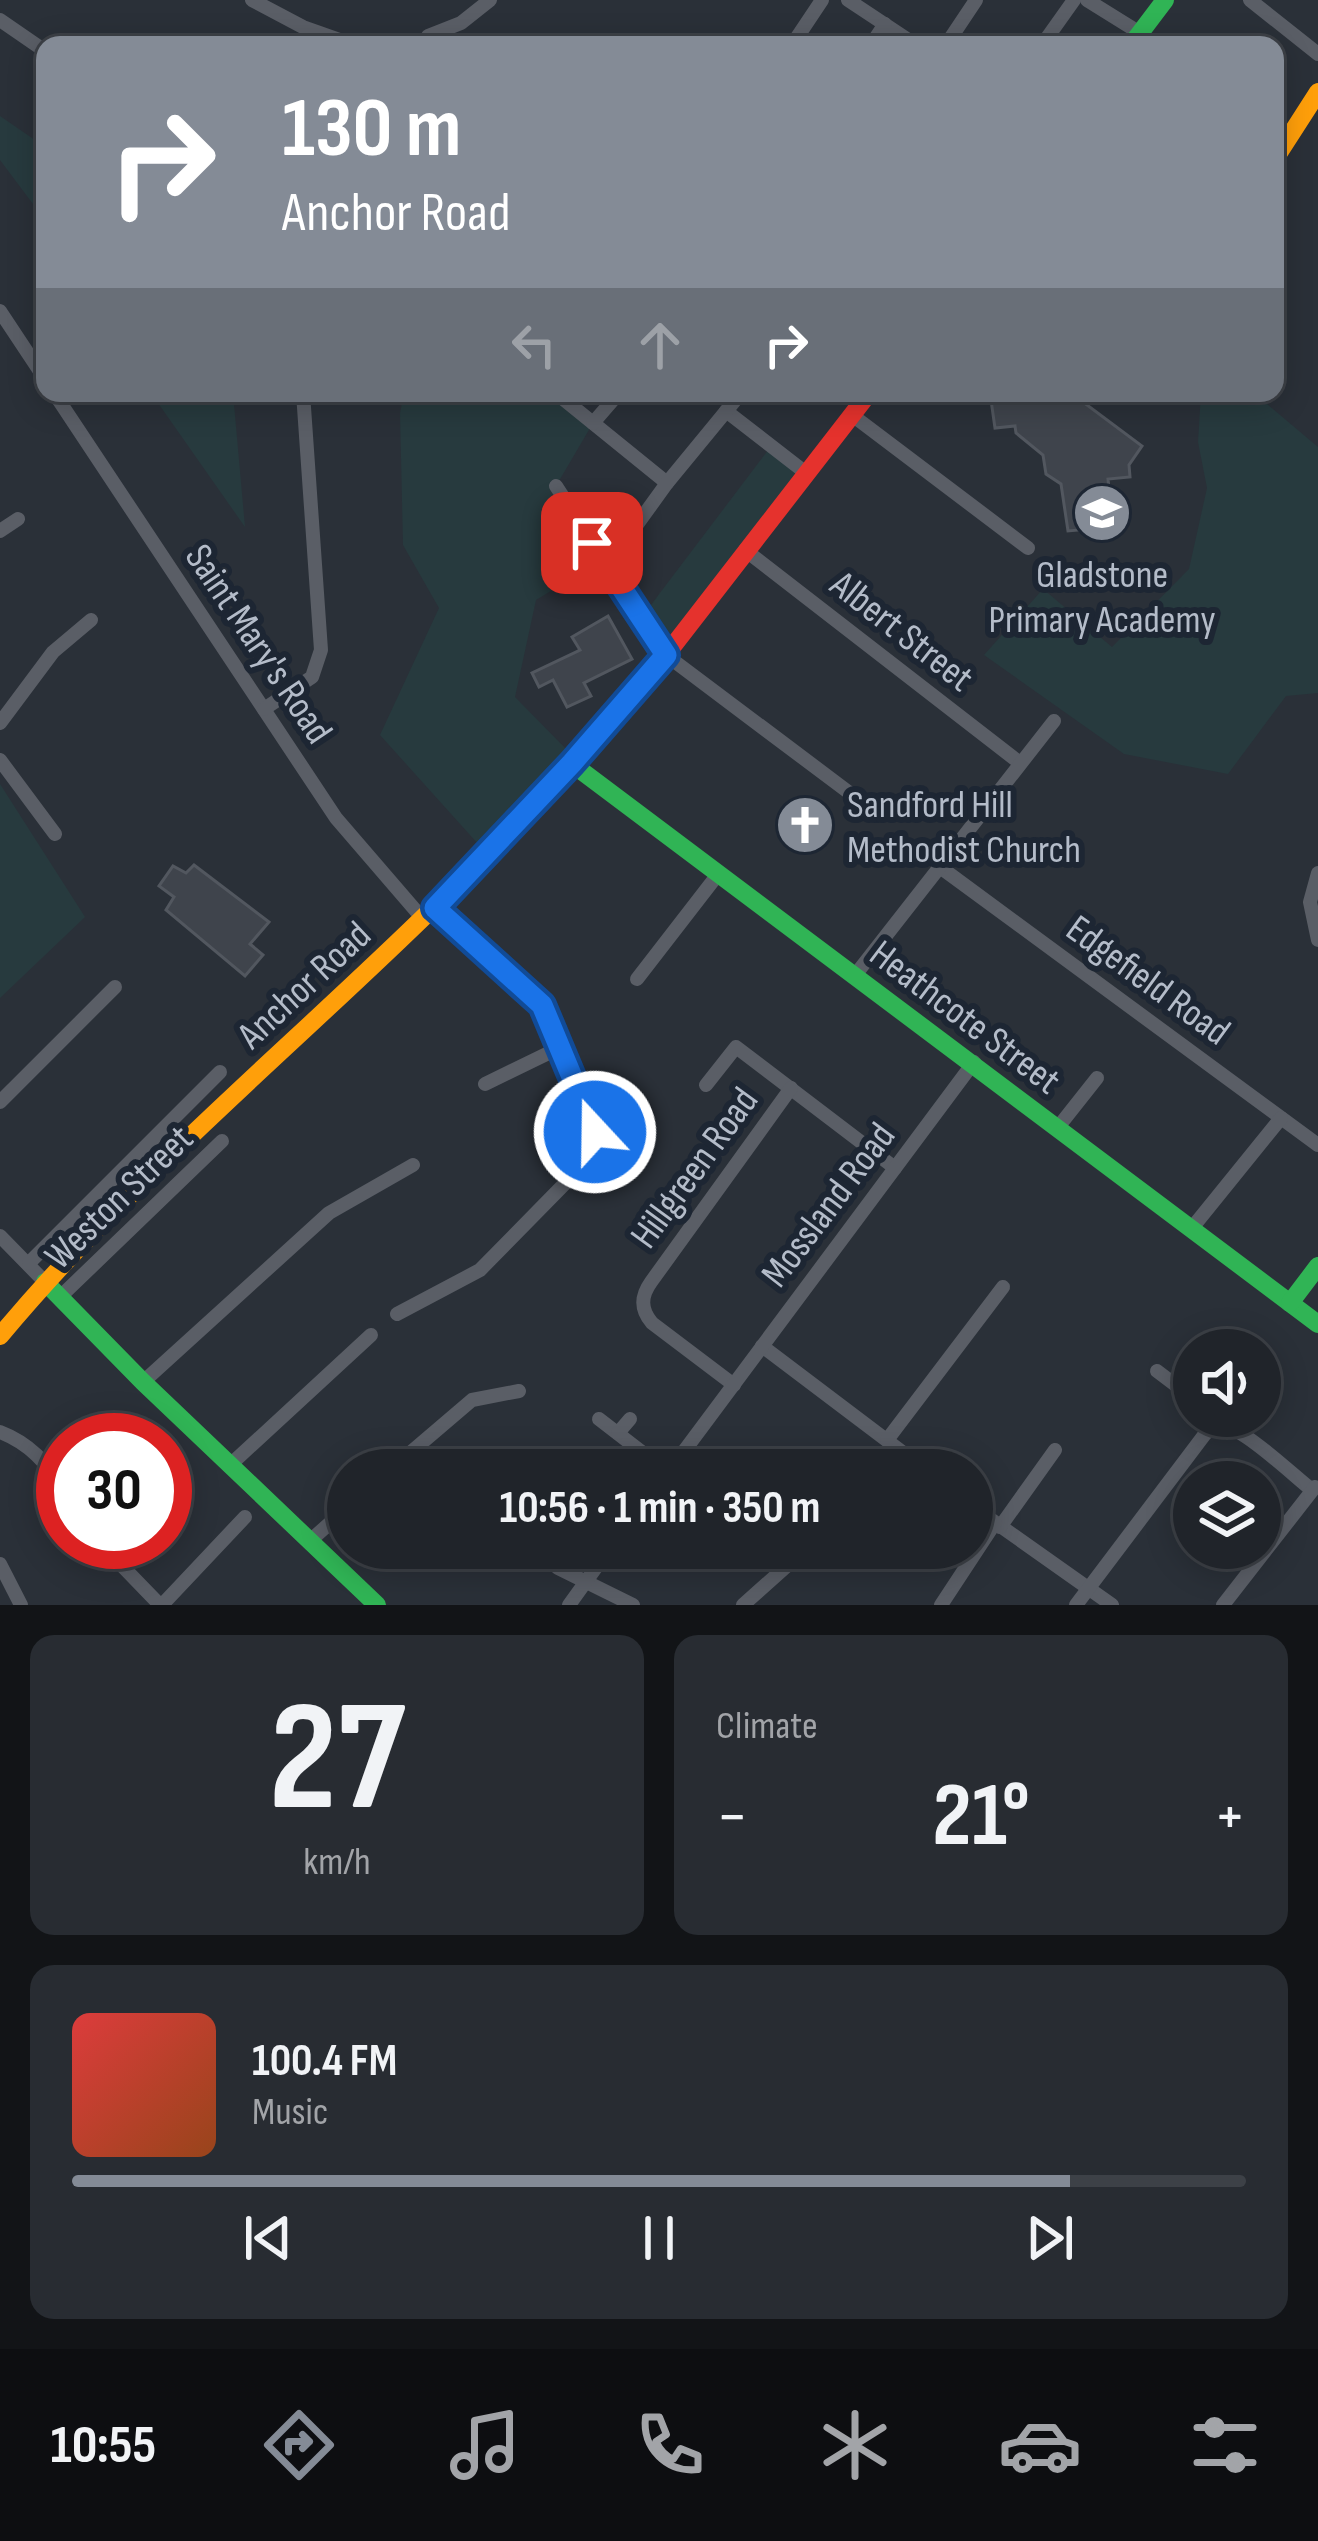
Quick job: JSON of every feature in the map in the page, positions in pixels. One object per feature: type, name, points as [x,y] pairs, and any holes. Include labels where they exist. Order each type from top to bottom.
[{"type":"street","points":[[252,0],[330,36]]},
{"type":"street","points":[[455,36],[490,0]]},
{"type":"street","points":[[798,36],[822,0]]},
{"type":"street","points":[[848,0],[903,36]]},
{"type":"street","points":[[952,36],[976,0]]},
{"type":"street","points":[[1048,36],[1074,0]]},
{"type":"street","points":[[1087,0],[1131,36]]},
{"type":"street","points":[[1137,36],[1165,0]]},
{"type":"street","points":[[1250,0],[1318,53]]},
{"type":"street","points":[[0,20],[36,45]]},
{"type":"street","points":[[877,36],[885,24]]},
{"type":"street","points":[[1284,145],[1318,92]]},
{"type":"street","points":[[0,311],[36,365]]},
{"type":"street","name":"Saint Mary's Road","points":[[60,402],[336,818],[429,913],[542,1005],[593,1124],[593,1148],[586,1162],[480,1270],[397,1314]]},
{"type":"street","points":[[264,709],[312,677],[321,650],[304,402]]},
{"type":"street","points":[[567,402],[667,483]]},
{"type":"street","points":[[593,423],[611,402]]},
{"type":"street","points":[[615,555],[734,402]]},
{"type":"street","name":"Anchor Road","points":[[0,1336],[45,1282],[224,1102],[429,913],[572,763],[666,655],[862,402]]},
{"type":"street","points":[[726,411],[806,473]]},
{"type":"street","points":[[852,415],[1028,548]]},
{"type":"street","points":[[556,486],[586,520],[666,655],[851,794]]},
{"type":"street","points":[[0,531],[18,519]]},
{"type":"street","name":"Albert Street","points":[[745,550],[1020,763]]},
{"type":"street","points":[[0,723],[53,652],[91,620]]},
{"type":"street","points":[[856,974],[1054,721]]},
{"type":"street","points":[[0,760],[46,830]]},
{"type":"street","name":"Heathcote Street","points":[[572,763],[1318,1324]]},
{"type":"street","name":"Edgefield Road","points":[[940,867],[1318,1145]]},
{"type":"street","points":[[638,979],[718,873]]},
{"type":"street","points":[[1318,873],[1310,902],[1318,940]]},
{"type":"street","points":[[0,1102],[115,988]]},
{"type":"street","points":[[93,1009],[106,1022]]},
{"type":"street","points":[[706,1085],[736,1046],[896,1168]]},
{"type":"street","points":[[485,1084],[561,1047]]},
{"type":"street","name":"Mossland Road","points":[[684,1449],[974,1062]]},
{"type":"street","points":[[29,1263],[220,1072]]},
{"type":"street","points":[[1059,1126],[1097,1078]]},
{"type":"street","name":"Hillgreen Road","points":[[734,1384],[652,1323],[643,1298],[791,1088]]},
{"type":"street","points":[[1192,1228],[1281,1118]]},
{"type":"street","name":"Weston Street","points":[[59,1298],[223,1141]]},
{"type":"street","points":[[143,1382],[329,1213],[413,1165]]},
{"type":"street","points":[[0,1236],[143,1382],[376,1605]]},
{"type":"street","points":[[1290,1303],[1318,1266]]},
{"type":"street","points":[[887,1440],[1003,1287]]},
{"type":"street","points":[[229,1466],[371,1335]]},
{"type":"street","points":[[762,1346],[899,1449]]},
{"type":"street","points":[[1157,1371],[1173,1383]]},
{"type":"street","points":[[415,1449],[472,1400],[518,1391]]},
{"type":"street","points":[[599,1419],[639,1449]]},
{"type":"street","points":[[618,1433],[630,1419]]},
{"type":"street","points":[[0,1432],[20,1440],[36,1455]]},
{"type":"street","points":[[1076,1605],[1202,1437]]},
{"type":"street","points":[[1222,1605],[1315,1487],[1246,1437]]},
{"type":"street","points":[[941,1605],[1054,1450]]},
{"type":"street","points":[[126,1569],[161,1605],[244,1517]]},
{"type":"street","points":[[993,1521],[1112,1605]]},
{"type":"street","points":[[310,1540],[327,1525]]},
{"type":"street","points":[[0,1564],[21,1605]]},
{"type":"street","points":[[560,1569],[633,1605]]},
{"type":"street","points":[[569,1605],[594,1569]]},
{"type":"street","points":[[742,1605],[782,1569]]},
{"type":"green space","points":[[0,116],[36,141],[36,208],[0,160]]},
{"type":"green space","points":[[157,402],[234,402],[245,527]]},
{"type":"green space","points":[[402,402],[571,402],[593,423],[556,486],[602,560],[536,600],[515,697],[569,752],[479,845],[380,735],[439,608],[403,545]]},
{"type":"green space","points":[[1200,402],[1265,402],[1318,447],[1318,693],[1286,696],[1228,774],[1124,754],[984,655],[1043,589],[1112,647],[1189,569],[1207,488],[1198,442]]},
{"type":"green space","points":[[772,445],[806,473],[666,655],[638,622]]},
{"type":"green space","points":[[0,784],[85,917],[0,998]]},
{"type":"building","points":[[991,402],[1083,402],[1142,446],[1129,465],[1130,477],[1108,479],[1113,527],[1068,531],[1061,484],[1046,474],[1043,455],[1016,433],[1015,426],[995,428]]},
{"type":"building","points":[[608,616],[632,659],[584,683],[591,696],[567,707],[553,680],[539,687],[532,673],[580,650],[572,637]]},
{"type":"building","name":"Sandford Hill Methodist Church","points":[[799,802],[828,825],[811,847],[782,824]]},
{"type":"building","points":[[194,865],[269,922],[250,944],[263,955],[245,976],[166,910],[174,897],[159,886],[173,866],[186,873]]},
{"type":"traffic: fast","points":[[1138,36],[1165,0]]},
{"type":"traffic: fast","points":[[571,763],[1318,1324]]},
{"type":"traffic: fast","points":[[1290,1303],[1318,1266]]},
{"type":"traffic: fast","points":[[45,1282],[377,1605]]},
{"type":"traffic: slow","points":[[1284,145],[1318,92]]},
{"type":"traffic: slow","points":[[0,1336],[156,1169],[456,885],[613,715]]},
{"type":"traffic: jam","points":[[613,715],[666,655],[862,402]]},
{"type":"place","name":"Gladstone Primary Academy","points":[[1102,513]]},
{"type":"place","name":"Sandford Hill Methodist Church","points":[[805,825]]},
{"type":"route","points":[[592,543],[666,655],[435,908],[542,1005],[595,1132]]}]
